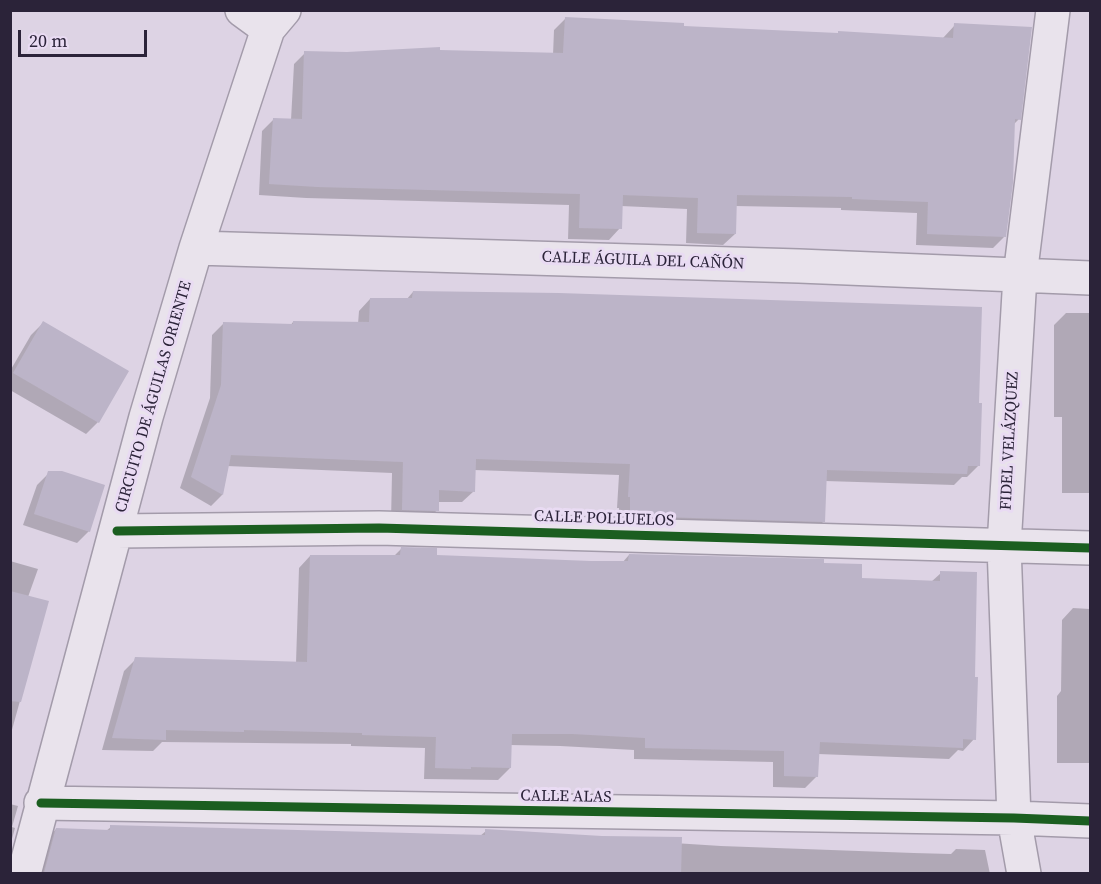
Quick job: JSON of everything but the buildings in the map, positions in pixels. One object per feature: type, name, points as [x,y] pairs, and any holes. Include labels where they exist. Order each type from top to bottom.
[{"type":"street","points":[[242,10],[276,20]]},
{"type":"street","name":"FIDEL VELÁZQUEZ","points":[[1023,873],[1014,818],[1004,546],[1020,276],[1053,10]]},
{"type":"street","name":"CIRCUITO DE ÁGUILAS ORIENTE","points":[[24,873],[41,803],[147,417],[196,248],[276,20]]},
{"type":"street","name":"CALLE ÁGUILA DEL CAÑÓN","points":[[196,248],[799,266],[1090,278]]},
{"type":"street","name":"CALLE POLLUELOS","points":[[117,531],[379,528],[1090,548]]},
{"type":"street","name":"CALLE ALAS","points":[[41,803],[1090,821]]},
{"type":"cycle path","points":[[117,531],[379,528],[1090,548]]},
{"type":"cycle path","points":[[41,803],[1090,821]]}]
